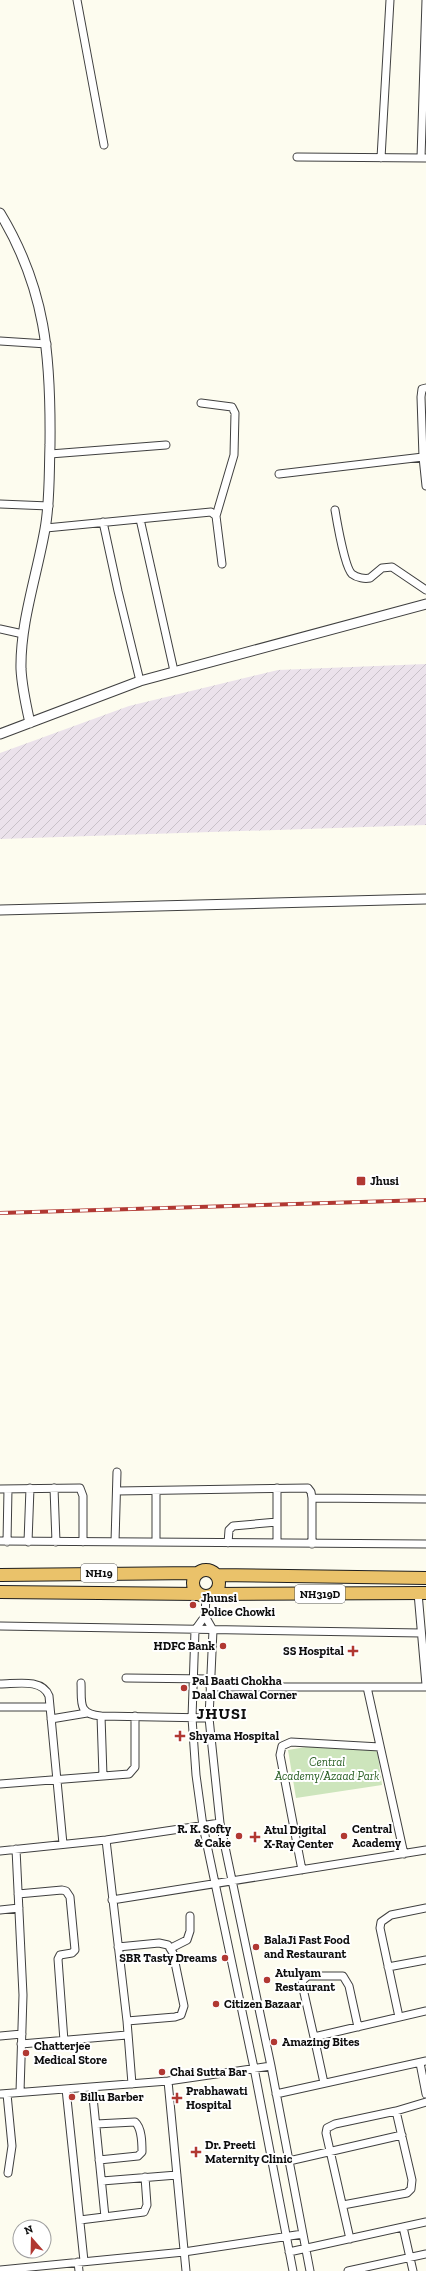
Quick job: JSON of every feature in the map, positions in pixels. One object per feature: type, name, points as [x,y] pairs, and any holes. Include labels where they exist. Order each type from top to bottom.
[{"type":"highway","name":"NH19","points":[[0,1575],[198,1573],[205,1570],[216,1575]]},
{"type":"highway","points":[[198,1573],[193,1584],[206,1595],[219,1583],[216,1575]]},
{"type":"highway","name":"NH319D","points":[[216,1575],[426,1578]]},
{"type":"highway","name":"NH319D","points":[[0,1592],[206,1595],[422,1593]]},
{"type":"street","points":[[77,0],[104,145]]},
{"type":"street","points":[[381,158],[390,0]]},
{"type":"street","points":[[297,157],[424,158],[426,0]]},
{"type":"street","points":[[0,212],[16,240],[34,284],[47,344],[50,454],[49,506],[46,528],[23,634],[22,681],[30,723]]},
{"type":"street","points":[[0,341],[47,344]]},
{"type":"street","points":[[426,388],[422,389],[421,397],[423,457],[426,486]]},
{"type":"street","points":[[201,403],[232,407],[235,413],[234,455],[216,516],[222,564]]},
{"type":"street","points":[[50,454],[166,445]]},
{"type":"street","points":[[279,474],[423,457]]},
{"type":"street","points":[[0,504],[49,506]]},
{"type":"street","points":[[335,510],[347,564],[352,574],[359,577],[370,578],[382,568],[392,567],[426,590]]},
{"type":"street","points":[[46,528],[208,512],[216,516]]},
{"type":"street","points":[[140,519],[174,671]]},
{"type":"street","points":[[103,522],[140,681]]},
{"type":"street","points":[[0,734],[140,681],[426,604]]},
{"type":"street","points":[[0,630],[23,634]]},
{"type":"street","points":[[0,910],[426,899]]},
{"type":"street","points":[[115,1542],[117,1472]]},
{"type":"street","points":[[0,1489],[77,1487],[82,1491],[83,1542]]},
{"type":"street","points":[[28,1542],[30,1488]]},
{"type":"street","points":[[54,1488],[56,1542]]},
{"type":"street","points":[[277,1488],[277,1543]]},
{"type":"street","points":[[117,1492],[308,1488],[311,1492],[312,1498],[312,1544]]},
{"type":"street","points":[[8,1489],[4,1541],[426,1544]]},
{"type":"street","points":[[156,1491],[156,1542]]},
{"type":"street","points":[[312,1498],[426,1499]]},
{"type":"street","points":[[228,1543],[229,1530],[233,1526],[277,1522]]},
{"type":"street","points":[[210,1687],[367,1688],[426,1686],[421,1633],[423,1617],[422,1593]]},
{"type":"street","points":[[206,1595],[205,1616],[213,1630],[209,1718],[220,1823],[271,2066],[310,2271]]},
{"type":"street","points":[[205,1616],[195,1630],[192,1718],[196,1775],[203,1826],[254,2068],[293,2271]]},
{"type":"street","points":[[0,1626],[421,1633]]},
{"type":"street","points":[[126,1678],[210,1679]]},
{"type":"street","points":[[81,1683],[82,1705],[87,1713]]},
{"type":"street","points":[[0,1684],[43,1686],[49,1696],[63,1844]]},
{"type":"street","points":[[367,1688],[404,1854]]},
{"type":"street","points":[[0,1707],[50,1707]]},
{"type":"street","points":[[51,1719],[87,1713],[101,1716],[209,1718]]},
{"type":"street","points":[[101,1716],[103,1776]]},
{"type":"street","points":[[0,1784],[128,1774],[134,1771],[136,1763],[135,1716]]},
{"type":"street","points":[[302,1870],[280,1755],[282,1746],[291,1742],[380,1747]]},
{"type":"street","points":[[0,1850],[106,1840],[220,1823]]},
{"type":"street","points":[[106,1840],[127,2021],[132,2084]]},
{"type":"street","points":[[16,1849],[23,1995],[20,2092]]},
{"type":"street","points":[[112,1900],[426,1850]]},
{"type":"street","points":[[18,1894],[62,1890],[66,1891],[70,1897],[75,1950],[72,1954],[60,1955],[58,1959],[64,2041]]},
{"type":"street","points":[[0,1910],[19,1908]]},
{"type":"street","points":[[399,2017],[380,1928],[381,1922],[391,1915],[426,1908]]},
{"type":"street","points":[[118,1947],[159,1943],[170,1948],[187,1940],[190,1931],[190,1916]]},
{"type":"street","points":[[127,2021],[175,2017],[183,2011],[170,1948]]},
{"type":"street","points":[[388,1968],[426,1960]]},
{"type":"street","points":[[324,2083],[302,1984],[303,1980],[308,1976],[343,1976],[349,1986],[358,2027]]},
{"type":"street","points":[[314,2037],[426,2011]]},
{"type":"street","points":[[0,2036],[22,2034]]},
{"type":"street","points":[[22,2044],[127,2035]]},
{"type":"street","points":[[276,2094],[423,2062],[426,2094]]},
{"type":"street","points":[[8,2174],[12,2146],[3,2094],[168,2081],[271,2066]]},
{"type":"street","points":[[168,2081],[186,2271]]},
{"type":"street","points":[[92,2087],[106,2217]]},
{"type":"street","points":[[66,2089],[80,2220],[81,2261],[79,2271]]},
{"type":"street","points":[[350,2239],[326,2133],[330,2125],[396,2112],[426,2102]]},
{"type":"street","points":[[343,2205],[407,2193],[411,2189],[412,2180],[396,2112]]},
{"type":"street","points":[[96,2124],[135,2122],[139,2127],[142,2146],[142,2152],[138,2156],[99,2160]]},
{"type":"street","points":[[289,2161],[330,2150],[402,2135]]},
{"type":"street","points":[[102,2181],[177,2175]]},
{"type":"street","points":[[80,2220],[144,2212],[147,2205],[145,2178]]},
{"type":"street","points":[[289,2252],[426,2222]]},
{"type":"street","points":[[403,2227],[413,2271]]},
{"type":"street","points":[[0,2270],[184,2252],[303,2234]]},
{"type":"street","points":[[351,2271],[426,2254]]},
{"type":"street","points":[[389,2263],[391,2271]]},
{"type":"shaded area","points":[[426,664],[426,825],[0,839],[0,753],[129,706],[278,670]]},
{"type":"green space","name":"Central Academy/Azaad Park","points":[[330,1743],[377,1749],[382,1785],[296,1798],[288,1750]]},
{"type":"railway","points":[[0,1213],[426,1200]]},
{"type":"place","name":"Jhusi","points":[[361,1181]]},
{"type":"place","name":"Jhunsi Police Chowki","points":[[193,1605]]},
{"type":"place","name":"HDFC Bank","points":[[223,1646]]},
{"type":"place","name":"SS Hospital","points":[[353,1651]]},
{"type":"place","name":"Pal Baati Chokha Daal Chawal Corner","points":[[184,1688]]},
{"type":"place","name":"Shyama Hospital","points":[[180,1736]]},
{"type":"place","name":"R. K. Softy & Cake","points":[[239,1836]]},
{"type":"place","name":"Central Academy","points":[[344,1836]]},
{"type":"place","name":"Atul Digital X-Ray Center","points":[[255,1837]]},
{"type":"place","name":"BalaJi Fast Food and Restaurant","points":[[256,1947]]},
{"type":"place","name":"SBR Tasty Dreams","points":[[225,1958]]},
{"type":"place","name":"Atulyam Restaurant","points":[[267,1980]]},
{"type":"place","name":"Citizen Bazaar","points":[[216,2004]]},
{"type":"place","name":"Amazing Bites","points":[[274,2042]]},
{"type":"place","name":"Chatterjee Medical Store","points":[[26,2053]]},
{"type":"place","name":"Chai Sutta Bar","points":[[162,2072]]},
{"type":"place","name":"Billu Barber","points":[[72,2097]]},
{"type":"place","name":"Prabhawati Hospital","points":[[177,2098]]},
{"type":"place","name":"Dr. Preeti Maternity Clinic","points":[[196,2152]]},
{"type":"district","name":"JHUSI","points":[[222,1713]]}]
